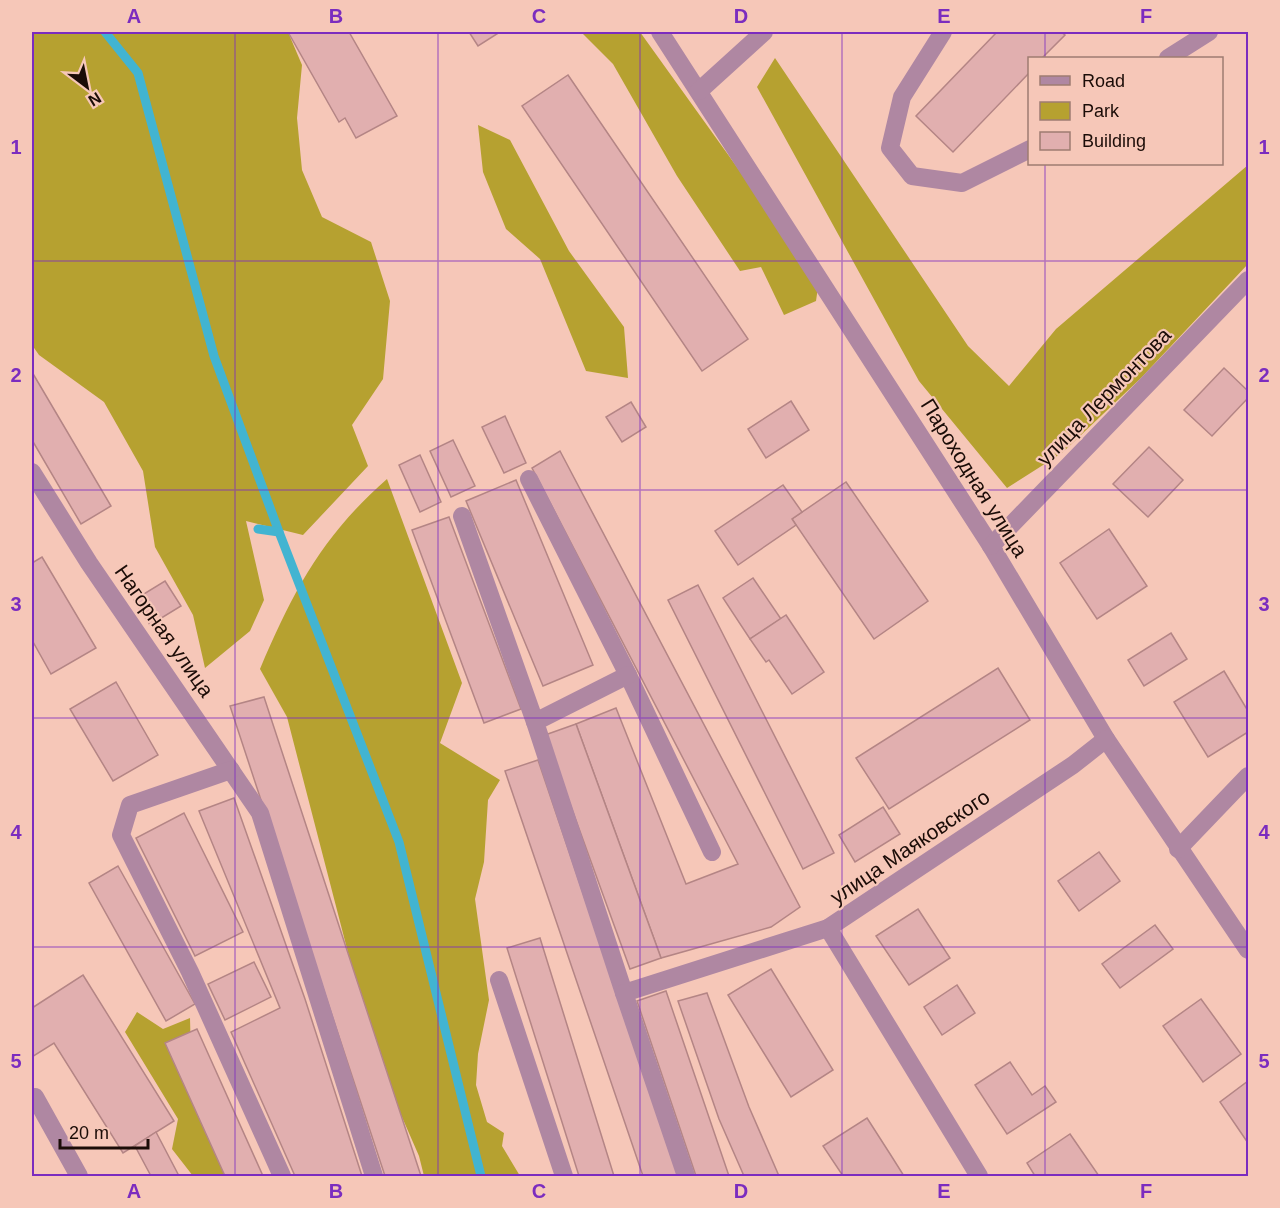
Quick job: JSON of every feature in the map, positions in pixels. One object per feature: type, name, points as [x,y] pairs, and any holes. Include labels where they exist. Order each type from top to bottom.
[{"type":"street","name":"Пароходная улица","points":[[660,32],[991,546],[1106,739],[1248,950]]},
{"type":"street","points":[[699,92],[764,32]]},
{"type":"street","points":[[943,32],[902,97],[890,148],[912,176],[962,183],[1028,150]]},
{"type":"street","points":[[1170,57],[1209,32]]},
{"type":"street","name":"улица Лермонтова","points":[[991,546],[1248,280]]},
{"type":"street","name":"Нагорная улица","points":[[32,472],[89,563],[260,813],[374,1176]]},
{"type":"street","points":[[529,479],[628,675],[712,852]]},
{"type":"street","points":[[462,516],[535,722],[686,1176]]},
{"type":"street","points":[[535,722],[628,675]]},
{"type":"street","name":"улица Маяковского","points":[[979,1176],[828,928],[1073,765],[1106,739]]},
{"type":"street","points":[[231,770],[130,805],[121,835],[190,972],[282,1176]]},
{"type":"street","points":[[1179,849],[1248,776]]},
{"type":"street","points":[[624,993],[828,928]]},
{"type":"street","points":[[499,980],[564,1176]]},
{"type":"street","points":[[35,1097],[79,1176]]},
{"type":"green space","points":[[32,32],[288,32],[302,65],[297,118],[302,170],[322,217],[371,242],[390,301],[383,379],[352,425],[368,466],[303,535],[246,521],[264,600],[250,631],[205,668],[193,615],[155,547],[143,471],[104,402],[39,355],[32,345]]},
{"type":"green space","points":[[581,32],[640,32],[772,216],[820,273],[816,301],[784,315],[761,267],[740,271],[677,176],[613,64]]},
{"type":"green space","points":[[775,58],[968,346],[1009,386],[1056,329],[1248,165],[1248,264],[1141,378],[1062,453],[1007,488],[919,381],[757,87]]},
{"type":"green space","points":[[478,125],[510,140],[569,251],[624,327],[628,378],[586,371],[540,259],[506,229],[483,172]]},
{"type":"green space","points":[[387,479],[462,683],[440,743],[500,780],[488,800],[484,862],[475,899],[489,1000],[478,1054],[476,1085],[487,1122],[504,1133],[502,1146],[520,1176],[424,1176],[419,1156],[374,1053],[287,717],[260,669],[298,589],[327,543],[345,521]]},
{"type":"green space","points":[[137,1012],[163,1029],[190,1018],[191,1056],[207,1117],[241,1176],[193,1176],[172,1149],[178,1119],[125,1032]]},
{"type":"building","points":[[288,32],[349,32],[397,116],[356,138],[345,118],[339,122]]},
{"type":"building","points":[[469,32],[500,32],[478,46]]},
{"type":"building","points":[[997,32],[1061,32],[1065,35],[1043,57],[1028,57],[1028,74],[953,152],[916,116]]},
{"type":"building","points":[[568,75],[748,339],[702,371],[522,106]]},
{"type":"building","points":[[1224,368],[1248,391],[1248,398],[1212,436],[1184,410]]},
{"type":"building","points":[[32,372],[111,506],[81,524],[32,440]]},
{"type":"building","points":[[791,401],[809,430],[766,458],[748,429]]},
{"type":"building","points":[[631,402],[646,427],[622,442],[606,417]]},
{"type":"building","points":[[505,416],[526,463],[504,473],[482,427]]},
{"type":"building","points":[[453,440],[475,486],[451,497],[430,451]]},
{"type":"building","points":[[1149,447],[1183,480],[1148,517],[1113,484]]},
{"type":"building","points":[[560,451],[800,907],[771,927],[661,958],[576,724],[616,708],[686,884],[738,864],[532,468]]},
{"type":"building","points":[[420,455],[441,502],[420,512],[399,465]]},
{"type":"building","points":[[516,480],[593,665],[543,686],[466,501]]},
{"type":"building","points":[[846,482],[928,601],[874,639],[792,519]]},
{"type":"building","points":[[783,485],[802,512],[792,519],[796,525],[738,565],[715,531]]},
{"type":"building","points":[[449,517],[521,709],[484,723],[412,530]]},
{"type":"building","points":[[1109,529],[1147,586],[1097,619],[1060,563]]},
{"type":"building","points":[[42,557],[96,648],[51,674],[32,640],[32,563]]},
{"type":"building","points":[[753,578],[781,619],[750,639],[723,598]]},
{"type":"building","points":[[165,581],[181,606],[150,625],[134,600]]},
{"type":"building","points":[[698,585],[834,853],[803,869],[668,600]]},
{"type":"building","points":[[786,615],[824,672],[792,694],[769,660],[766,662],[750,639]]},
{"type":"building","points":[[1171,633],[1187,659],[1144,686],[1128,660]]},
{"type":"building","points":[[998,668],[1030,720],[889,809],[856,758]]},
{"type":"building","points":[[1224,671],[1248,711],[1248,732],[1208,757],[1174,702]]},
{"type":"building","points":[[116,682],[158,755],[113,781],[70,709]]},
{"type":"building","points":[[264,697],[421,1176],[385,1176],[230,706]]},
{"type":"building","points":[[576,724],[661,958],[630,969],[545,735]]},
{"type":"building","points":[[538,760],[679,1176],[643,1176],[505,771]]},
{"type":"building","points":[[234,798],[305,999],[362,1176],[295,1176],[231,1032],[280,1008],[199,811]]},
{"type":"building","points":[[883,807],[900,834],[855,862],[839,835]]},
{"type":"building","points":[[184,813],[243,932],[195,956],[136,838]]},
{"type":"building","points":[[1099,852],[1120,881],[1079,911],[1058,881]]},
{"type":"building","points":[[118,866],[195,1004],[166,1021],[89,883]]},
{"type":"building","points":[[918,909],[950,958],[909,985],[876,936]]},
{"type":"building","points":[[1155,925],[1173,949],[1120,988],[1102,964]]},
{"type":"building","points":[[540,938],[614,1176],[579,1176],[507,948]]},
{"type":"building","points":[[254,962],[271,997],[225,1020],[208,984]]},
{"type":"building","points":[[771,969],[833,1070],[791,1097],[728,995]]},
{"type":"building","points":[[83,975],[174,1121],[123,1153],[54,1043],[32,1057],[32,1008]]},
{"type":"building","points":[[957,985],[975,1013],[942,1035],[924,1007]]},
{"type":"building","points":[[666,991],[729,1176],[696,1176],[637,1001]]},
{"type":"building","points":[[707,993],[749,1107],[779,1176],[744,1176],[719,1119],[678,1001]]},
{"type":"building","points":[[1201,999],[1241,1054],[1203,1082],[1163,1026]]},
{"type":"building","points":[[197,1029],[263,1176],[225,1176],[165,1043]]},
{"type":"building","points":[[1010,1062],[1032,1095],[1045,1086],[1056,1102],[1007,1134],[975,1085]]},
{"type":"building","points":[[1248,1081],[1248,1143],[1220,1102]]},
{"type":"building","points":[[867,1118],[904,1176],[843,1176],[823,1146]]},
{"type":"building","points":[[156,1132],[179,1176],[151,1176],[135,1146]]},
{"type":"building","points":[[1070,1134],[1099,1176],[1035,1176],[1027,1163]]},
{"type":"waterway","points":[[105,32],[138,73],[214,356],[279,532],[399,842],[481,1176]]},
{"type":"waterway","points":[[258,529],[279,532]]}]
